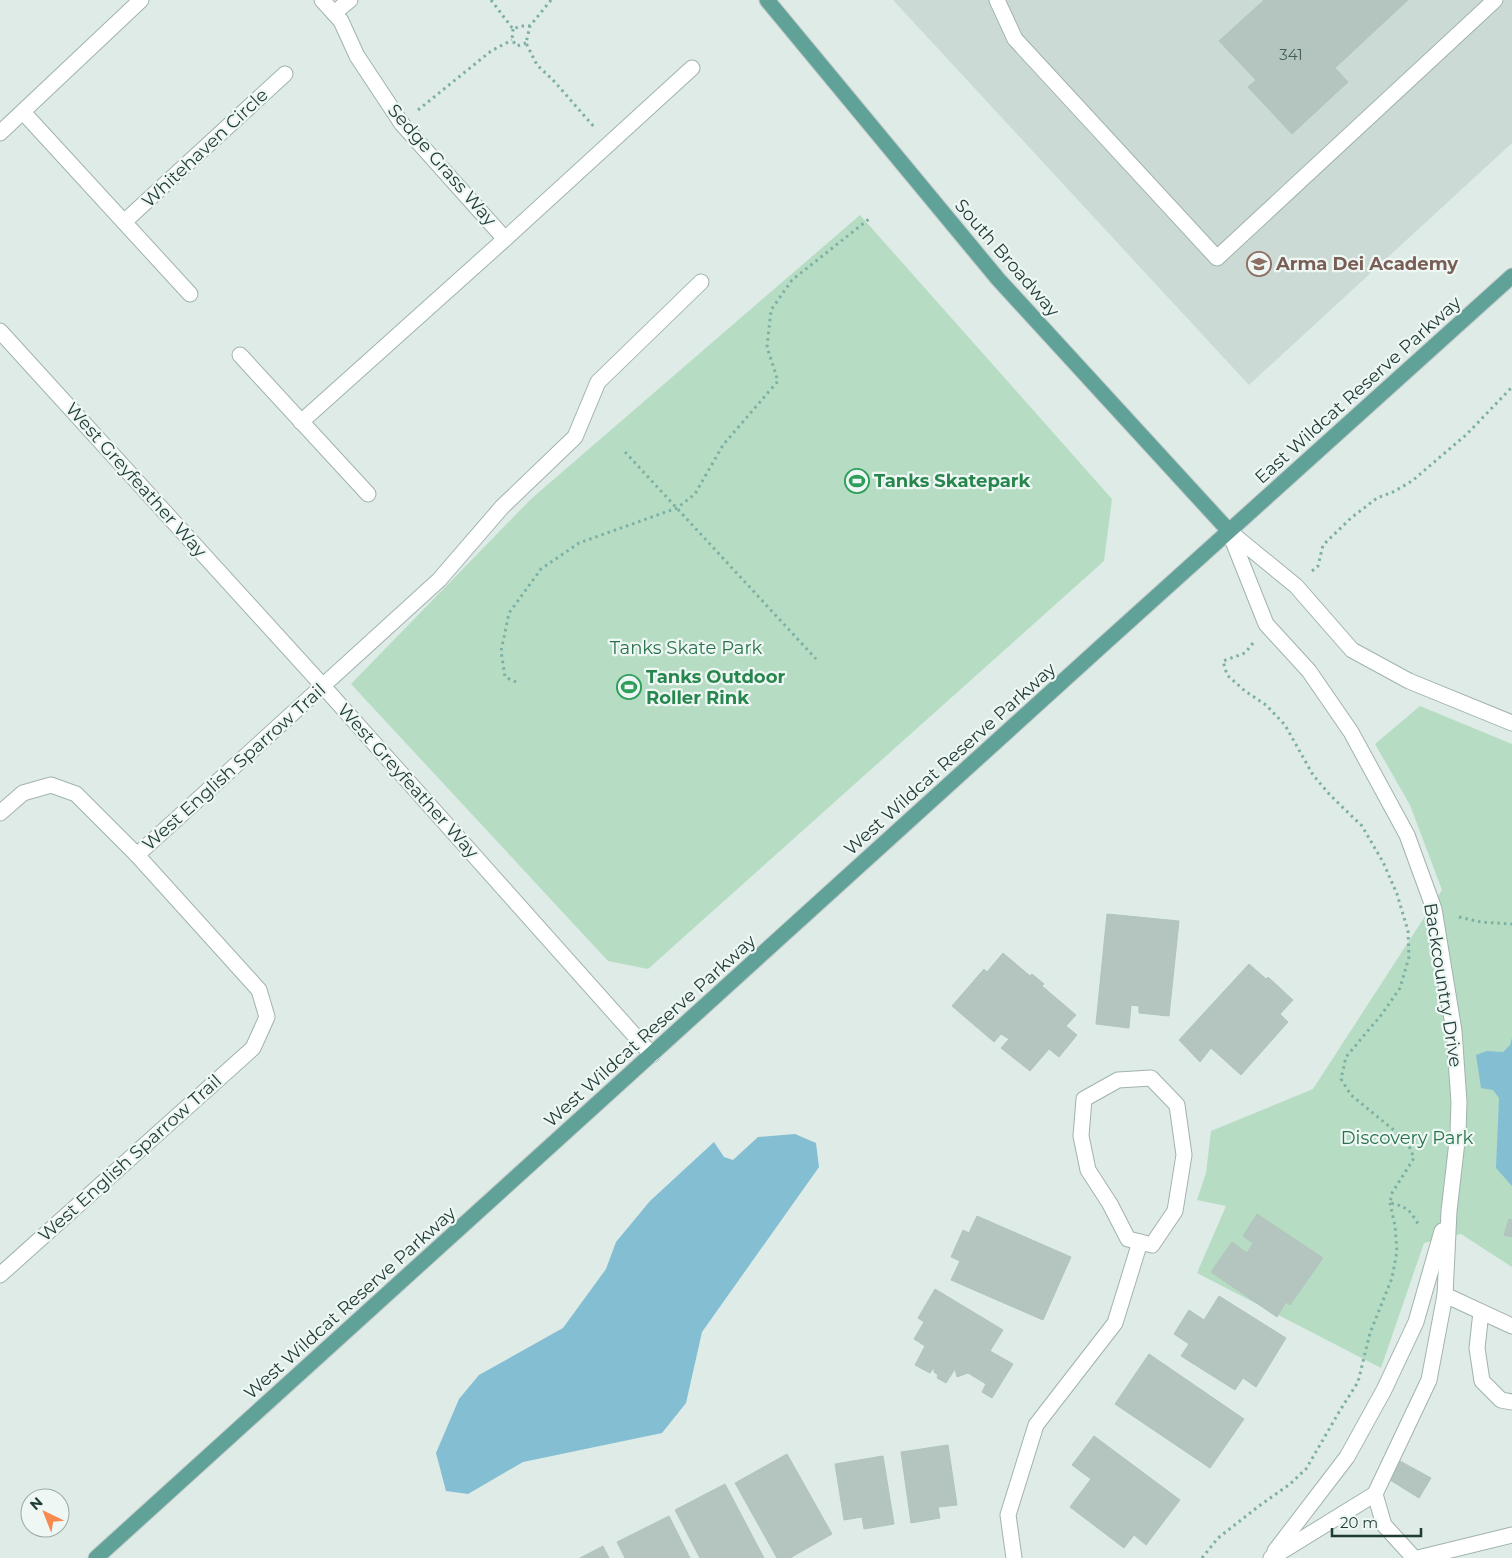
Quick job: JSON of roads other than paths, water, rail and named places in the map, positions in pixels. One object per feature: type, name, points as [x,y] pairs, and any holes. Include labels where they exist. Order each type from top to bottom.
[{"type":"main road","name":"South Broadway","points":[[766,0],[998,279],[1229,531]]},
{"type":"main road","name":"East Wildcat Reserve Parkway","points":[[1229,531],[1512,276]]},
{"type":"main road","name":"West Wildcat Reserve Parkway","points":[[96,1558],[1229,531]]},
{"type":"street","points":[[0,133],[141,0]]},
{"type":"street","name":"Sedge Grass Way","points":[[322,0],[341,21],[357,56],[402,124],[505,239]]},
{"type":"street","points":[[334,13],[350,0]]},
{"type":"street","points":[[997,0],[1015,39],[1217,258],[1494,0]]},
{"type":"street","name":"Sedge Grass Way","points":[[302,422],[692,68]]},
{"type":"street","name":"Whitehaven Circle","points":[[124,222],[285,74]]},
{"type":"street","points":[[23,112],[190,294]]},
{"type":"street","name":"West English Sparrow Trail","points":[[0,1275],[253,1048],[267,1017],[259,990],[137,855],[439,580],[502,507],[575,437],[598,382],[701,282]]},
{"type":"street","name":"West Greyfeather Way","points":[[0,331],[323,686],[652,1055]]},
{"type":"street","points":[[240,355],[368,494]]},
{"type":"street","points":[[1229,531],[1296,586],[1352,650],[1409,681],[1512,722]]},
{"type":"street","name":"Backcountry Drive","points":[[1229,531],[1266,624],[1309,671],[1351,732],[1407,835],[1434,909],[1454,1032],[1458,1102],[1458,1133],[1449,1211],[1445,1295],[1429,1380],[1375,1494],[1271,1558]]},
{"type":"street","points":[[0,813],[22,793],[51,785],[76,794],[137,855]]},
{"type":"street","points":[[1152,1078],[1177,1106],[1184,1155],[1175,1211],[1152,1245],[1140,1242],[1128,1239],[1110,1204],[1088,1170],[1081,1136],[1084,1099],[1118,1080],[1152,1078]]},
{"type":"street","name":"Backcountry Drive","points":[[1271,1558],[1347,1456],[1384,1390],[1416,1322],[1449,1211]]},
{"type":"street","points":[[1009,1557],[1008,1515],[1036,1425],[1115,1323],[1140,1242]]},
{"type":"street","points":[[1445,1295],[1512,1326]]},
{"type":"street","points":[[1481,1312],[1477,1348],[1482,1381],[1501,1400],[1512,1402]]},
{"type":"street","points":[[1375,1494],[1384,1525],[1414,1558]]},
{"type":"street","points":[[1418,1558],[1512,1535]]},
{"type":"water","points":[[1512,1038],[1512,1186],[1496,1168],[1499,1098],[1493,1090],[1481,1088],[1476,1055],[1487,1051],[1503,1052],[1510,1045]]},
{"type":"water","points":[[795,1134],[816,1143],[819,1167],[702,1332],[686,1403],[662,1433],[523,1462],[468,1494],[446,1491],[436,1453],[459,1399],[479,1375],[563,1328],[606,1269],[616,1242],[650,1201],[714,1142],[724,1157],[733,1160],[758,1137]]},
{"type":"place","name":"Arma Dei Academy","points":[[1259,264]]},
{"type":"place","name":"Tanks Skatepark","points":[[857,481]]},
{"type":"place","name":"Tanks Outdoor Roller Rink","points":[[629,687]]},
{"type":"park label","name":"Tanks Skate Park","points":[[686,648]]},
{"type":"park label","name":"Discovery Park","points":[[1407,1138]]}]
